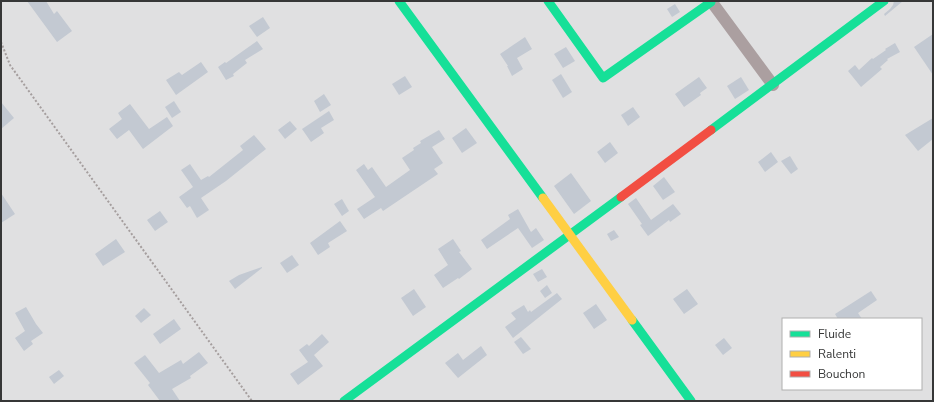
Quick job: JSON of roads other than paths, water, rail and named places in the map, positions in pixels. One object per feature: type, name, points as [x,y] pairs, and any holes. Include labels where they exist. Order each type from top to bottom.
[{"type":"street","points":[[399,1],[691,401]]},
{"type":"street","points":[[548,1],[603,78],[711,1],[773,85]]},
{"type":"street","points":[[344,401],[773,85],[867,6],[884,1]]}]
